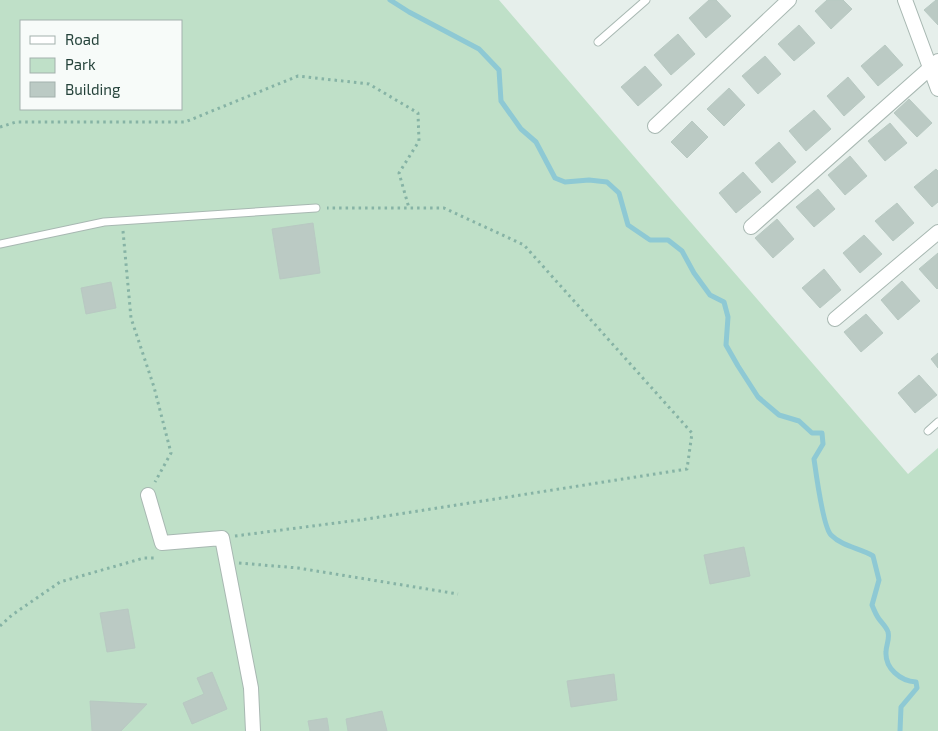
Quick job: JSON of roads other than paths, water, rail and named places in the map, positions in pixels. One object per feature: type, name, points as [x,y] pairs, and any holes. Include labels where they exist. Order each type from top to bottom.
[{"type":"street","points":[[655,126],[789,0]]},
{"type":"street","points":[[905,0],[934,65],[938,89]]},
{"type":"street","points":[[751,227],[934,65]]},
{"type":"street","points":[[835,319],[938,232]]},
{"type":"street","points":[[148,495],[162,543],[222,538],[251,688],[254,731]]},
{"type":"lane","points":[[598,42],[646,0]]},
{"type":"lane","points":[[0,244],[104,222],[316,208]]},
{"type":"lane","points":[[928,431],[938,422]]},
{"type":"waterway","points":[[390,0],[479,49],[499,70],[501,101],[521,129],[536,142],[555,178],[565,182],[589,180],[607,182],[619,193],[628,225],[650,240],[668,240],[682,251],[694,273],[710,295],[724,302],[728,317],[726,345],[758,397],[779,415],[799,421],[812,433],[822,433],[823,444],[814,459],[820,499],[828,530],[831,535],[846,545],[873,556],[879,580],[872,605],[888,632],[886,658],[895,673],[904,679],[916,682],[917,688],[901,707],[900,731]]}]
